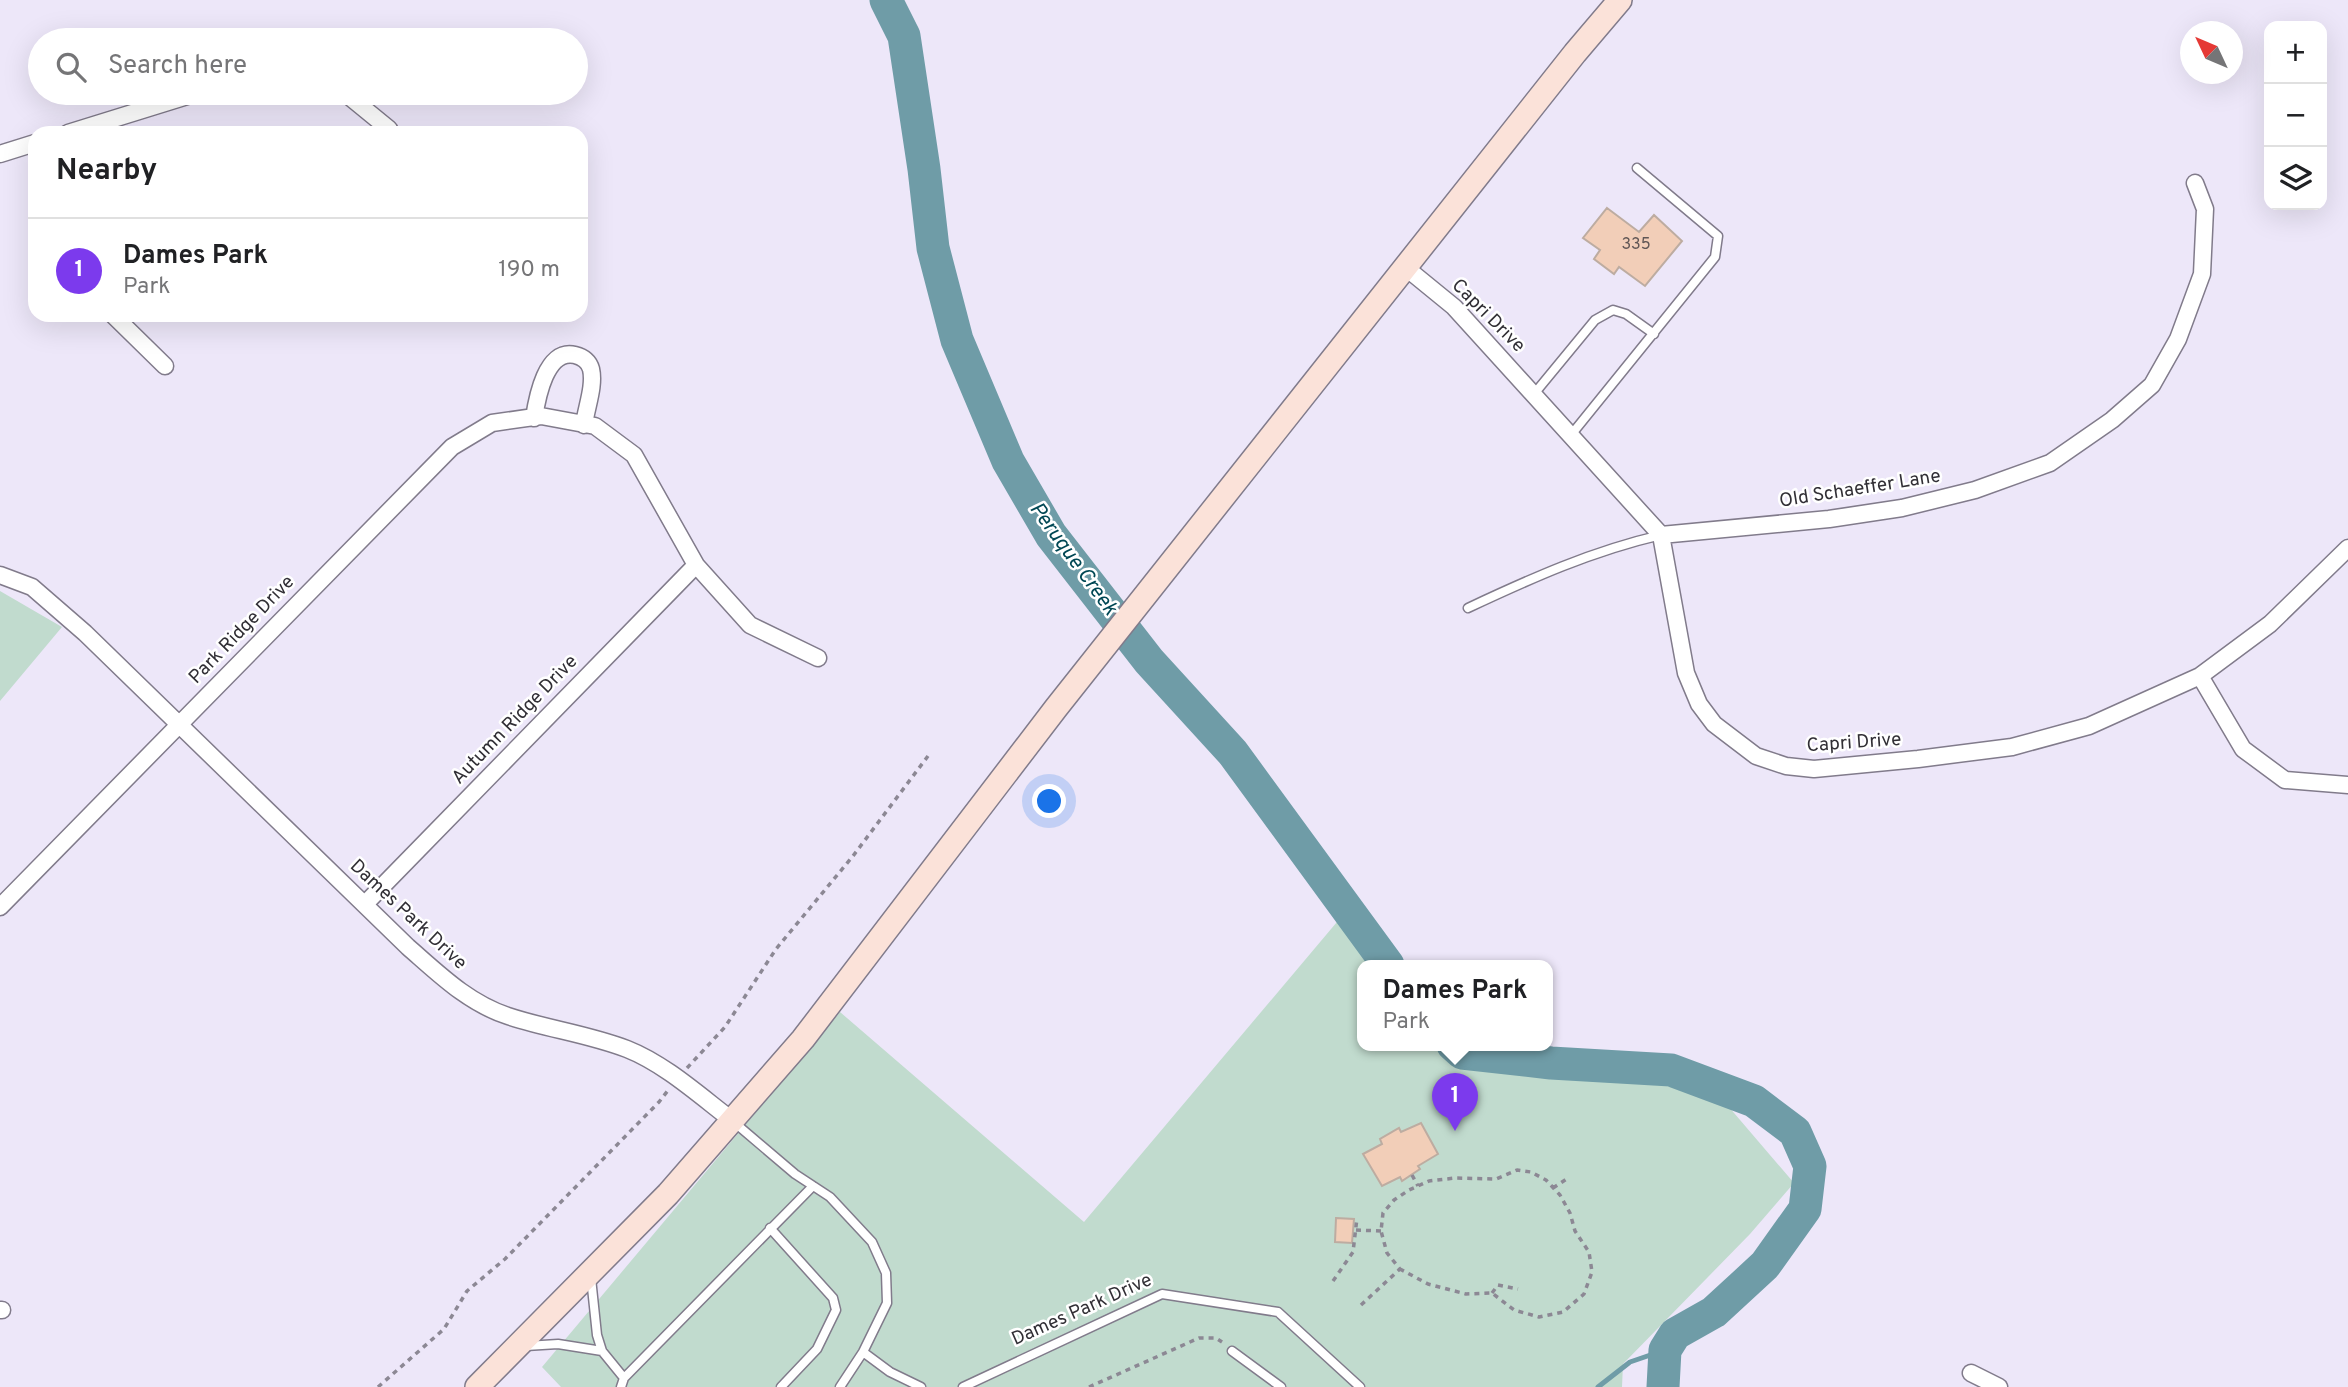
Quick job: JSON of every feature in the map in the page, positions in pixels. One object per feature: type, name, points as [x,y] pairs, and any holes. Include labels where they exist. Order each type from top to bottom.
[{"type":"main road","points":[[477,1387],[668,1195],[803,1039],[1056,708],[1575,53],[1620,0]]},
{"type":"street","points":[[91,126],[159,105]]},
{"type":"street","points":[[359,105],[384,126]]},
{"type":"street","points":[[0,154],[28,145]]},
{"type":"street","name":"Old Schaeffer Lane","points":[[1661,535],[1829,519],[1902,508],[1975,490],[2050,463],[2112,421],[2152,385],[2178,339],[2202,274],[2205,209],[2195,183]]},
{"type":"street","name":"Capri Drive","points":[[1405,267],[1454,307],[1661,535],[1686,673],[1699,704],[1714,724],[1756,756],[1786,766],[1814,769],[2012,747],[2089,726],[2200,676],[2270,624],[2348,548]]},
{"type":"street","points":[[120,322],[165,366]]},
{"type":"street","points":[[534,418],[538,389],[550,367],[568,354],[578,355],[586,360],[591,369],[592,381],[584,425]]},
{"type":"street","name":"Park Ridge Drive","points":[[0,907],[452,447],[492,423],[541,416],[595,426],[634,455],[695,565],[750,625],[818,658]]},
{"type":"street","name":"Autumn Ridge Drive","points":[[365,904],[695,565]]},
{"type":"street","name":"Dames Park Drive","points":[[0,575],[32,587],[85,633],[444,979],[479,1003],[508,1016],[628,1050],[669,1073],[733,1121]]},
{"type":"street","points":[[2200,676],[2243,749],[2285,780],[2348,785]]},
{"type":"street","points":[[1971,1373],[1999,1387]]},
{"type":"lane","points":[[1571,435],[1715,257],[1718,236],[1637,168]]},
{"type":"lane","points":[[1534,394],[1595,320],[1613,310],[1626,314],[1654,334]]},
{"type":"lane","name":"Old Schaeffer Lane","points":[[1468,608],[1576,560],[1615,546],[1661,535]]},
{"type":"lane","name":"Dames Park Drive","points":[[733,1121],[795,1174],[830,1198],[872,1242],[886,1273],[887,1303],[863,1352],[840,1387]]},
{"type":"lane","points":[[591,1274],[597,1335],[602,1352],[623,1383],[813,1186]]},
{"type":"lane","points":[[770,1228],[833,1298],[836,1310],[817,1349],[781,1387]]},
{"type":"lane","name":"Dames Park Drive","points":[[963,1387],[1162,1294],[1278,1312],[1360,1387]]},
{"type":"lane","points":[[517,1347],[558,1343],[602,1352]]},
{"type":"lane","points":[[1232,1351],[1281,1387]]},
{"type":"lane","points":[[863,1352],[890,1372],[921,1387]]},
{"type":"path","points":[[1517,1170],[1531,1172],[1546,1180],[1570,1213],[1575,1231],[1589,1252],[1592,1272],[1584,1294],[1563,1312],[1539,1317],[1514,1310],[1492,1293],[1466,1294],[1428,1284],[1400,1269],[1387,1253],[1381,1231],[1383,1213],[1394,1200],[1418,1186],[1429,1181],[1455,1178],[1496,1179],[1517,1170]]},
{"type":"path","points":[[1412,1175],[1418,1186]]},
{"type":"path","points":[[1553,1188],[1568,1178]]},
{"type":"path","points":[[1333,1281],[1353,1252],[1357,1218]]},
{"type":"path","points":[[1356,1230],[1381,1231]]},
{"type":"path","points":[[1361,1305],[1400,1269]]},
{"type":"path","points":[[1492,1293],[1498,1285],[1518,1289]]},
{"type":"path","points":[[1089,1387],[1199,1338],[1216,1338],[1232,1351]]},
{"type":"green space","points":[[0,591],[62,627],[0,701]]},
{"type":"green space","points":[[1342,916],[1381,960],[1357,960],[1357,1051],[1518,1051],[1575,1071],[1705,1079],[1794,1183],[1750,1234],[1623,1364],[1622,1387],[561,1387],[542,1367],[840,1012],[1084,1222]]},
{"type":"building","points":[[1607,208],[1639,232],[1654,215],[1682,241],[1645,286],[1619,267],[1614,274],[1594,259],[1600,250],[1583,238]]},
{"type":"building","points":[[1421,1123],[1438,1154],[1418,1166],[1420,1169],[1402,1181],[1400,1177],[1382,1186],[1363,1154],[1382,1144],[1380,1139],[1399,1128],[1401,1132]]},
{"type":"building","points":[[1336,1218],[1354,1219],[1352,1243],[1335,1242]]},
{"type":"waterway","name":"Peruque Creek","points":[[886,0],[904,36],[933,248],[957,340],[1008,461],[1051,535],[1149,661],[1233,753],[1384,960]]},
{"type":"waterway","name":"Peruque Creek","points":[[1460,1051],[1551,1063],[1671,1070],[1754,1101],[1795,1132],[1810,1166],[1805,1209],[1765,1265],[1714,1312],[1675,1334],[1665,1350],[1663,1387]]},
{"type":"waterway","points":[[1598,1387],[1630,1362],[1665,1350]]},
{"type":"place","name":"Dames Park","points":[[1455,1131]]}]
